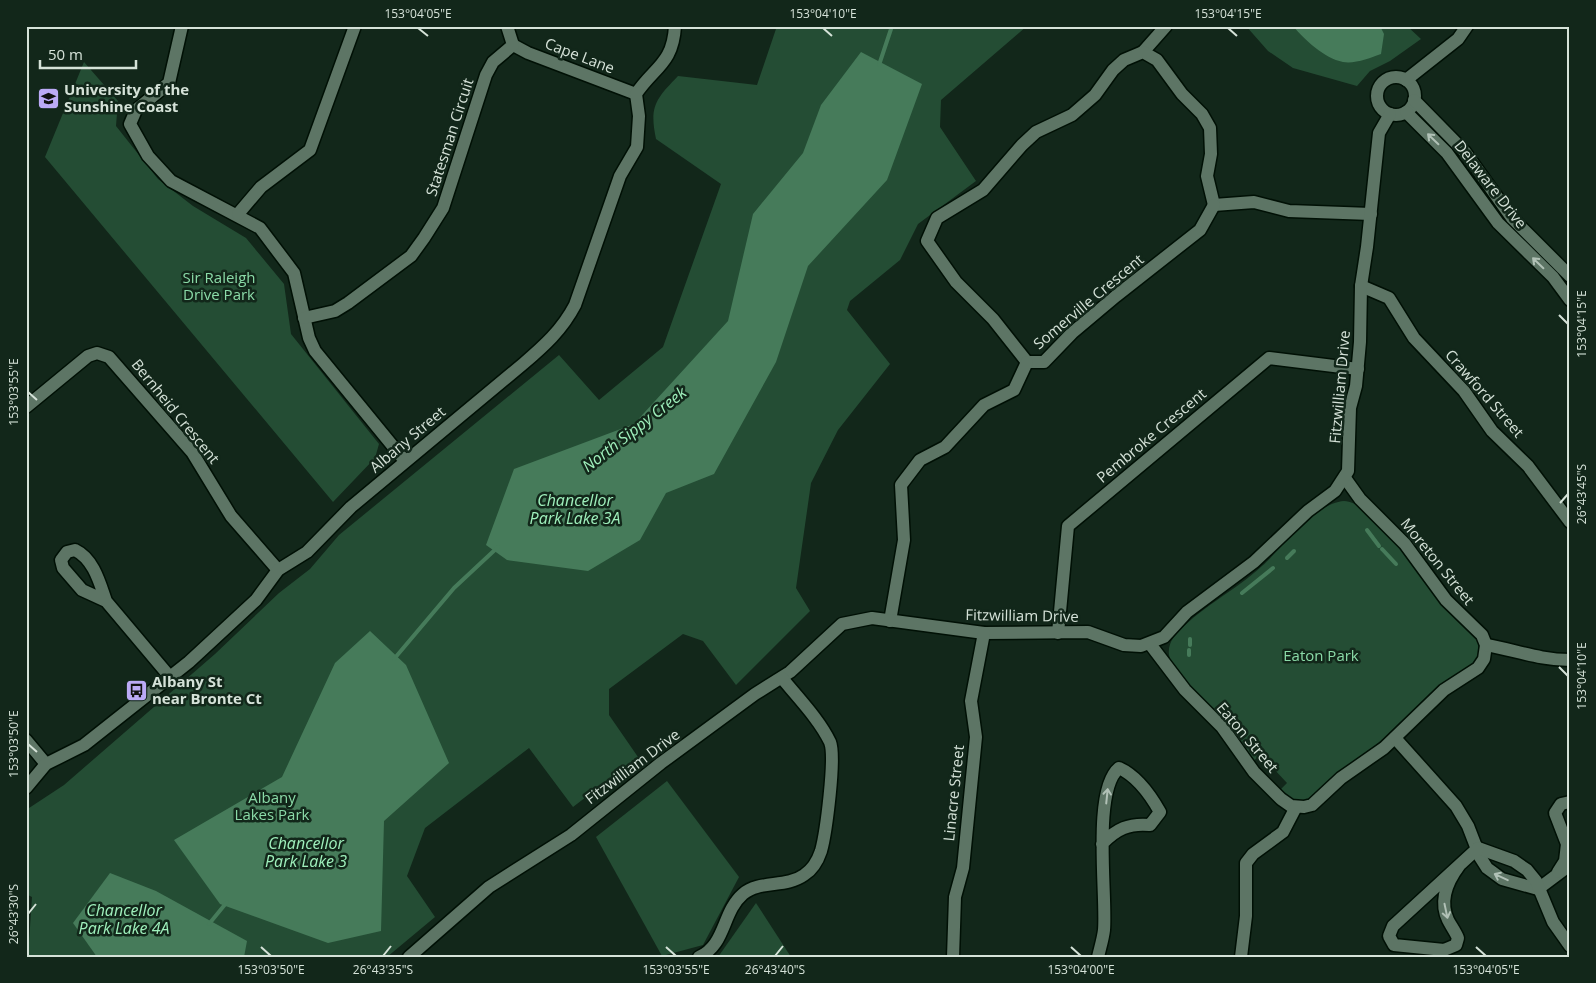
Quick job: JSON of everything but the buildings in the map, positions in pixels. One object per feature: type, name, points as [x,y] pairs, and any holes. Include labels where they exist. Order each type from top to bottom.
[{"type":"street","points":[[182,26],[169,82],[136,110],[130,124],[148,156],[171,181],[238,214],[260,228],[294,273],[309,338],[315,351],[405,462]]},
{"type":"street","points":[[238,214],[261,186],[310,150],[354,26]]},
{"type":"street","points":[[507,26],[513,45]]},
{"type":"street","points":[[636,94],[662,67],[671,49],[675,26]]},
{"type":"street","points":[[1027,362],[993,319],[956,282],[927,240],[937,218],[983,190],[1022,145],[1036,132],[1072,114],[1096,95],[1113,70],[1124,60],[1143,52],[1166,26]]},
{"type":"street","points":[[1406,80],[1458,39],[1467,26]]},
{"type":"street","name":"Cape Lane","points":[[513,45],[528,53],[636,94]]},
{"type":"street","name":"Statesman Circuit","points":[[304,318],[335,311],[411,256],[444,208],[486,76],[493,62],[513,45]]},
{"type":"street","points":[[1143,52],[1157,60],[1182,94],[1202,114],[1210,128],[1210,154],[1207,176],[1214,205],[1254,202],[1289,211],[1371,214]]},
{"type":"street","points":[[1395,77],[1406,80],[1412,86],[1414,100],[1406,112],[1400,115],[1390,114],[1382,109],[1377,101],[1378,88],[1388,79],[1395,77]]},
{"type":"street","name":"Albany Street","points":[[26,788],[46,764],[84,745],[170,677],[256,600],[278,570],[307,552],[351,507],[548,343],[565,323],[575,305],[620,176],[637,147],[639,116],[636,94]]},
{"type":"street","name":"Delaware Drive","points":[[1414,100],[1465,152],[1512,218],[1570,276]]},
{"type":"street","name":"Delaware Drive","points":[[1406,112],[1447,153],[1498,222],[1553,277],[1570,300]]},
{"type":"street","name":"Fitzwilliam Drive","points":[[1341,483],[1350,460],[1350,408],[1358,369],[1360,291],[1371,214],[1379,133],[1390,114]]},
{"type":"street","name":"Somerville Crescent","points":[[890,621],[904,540],[901,485],[920,460],[945,448],[984,406],[1014,390],[1027,362],[1044,362],[1072,333],[1200,230],[1214,205]]},
{"type":"street","name":"Crawford Street","points":[[1360,291],[1387,297],[1414,338],[1464,391],[1488,426],[1533,471],[1570,522]]},
{"type":"street","name":"Bernheid Crescent","points":[[26,407],[88,356],[96,353],[109,357],[192,452],[231,516],[278,570]]},
{"type":"street","name":"Pembroke Crescent","points":[[1058,633],[1068,526],[1269,358],[1358,369]]},
{"type":"street","points":[[1156,641],[1187,612],[1242,573],[1308,510],[1341,483]]},
{"type":"street","name":"Moreton Street","points":[[1341,483],[1360,499],[1405,544],[1446,600],[1482,635],[1486,650]]},
{"type":"street","points":[[106,601],[170,677]]},
{"type":"street","name":"Fitzwilliam Drive","points":[[410,957],[489,887],[571,834],[661,763],[755,694],[782,678],[842,624],[872,618],[984,634],[1088,632],[1128,646],[1156,641]]},
{"type":"street","name":"Linacre Street","points":[[953,957],[955,897],[963,868],[976,737],[971,701],[984,634]]},
{"type":"street","name":"Eaton Street","points":[[1156,641],[1167,664],[1185,690],[1226,731],[1254,772],[1292,806]]},
{"type":"street","points":[[1241,957],[1245,921],[1246,863],[1250,856],[1274,839],[1292,806],[1312,805],[1336,782],[1395,738],[1444,690],[1478,668],[1486,650],[1508,649],[1516,654],[1543,659],[1570,660]]},
{"type":"street","points":[[699,957],[711,951],[716,944],[730,910],[746,891],[794,881],[815,864],[821,852],[832,772],[831,744],[782,678]]},
{"type":"street","points":[[1395,738],[1456,806],[1468,826],[1482,862],[1496,875],[1538,889]]},
{"type":"street","points":[[26,740],[46,764]]},
{"type":"street","points":[[1098,957],[1104,931],[1102,844],[1108,787],[1114,773],[1119,768],[1128,772],[1153,800],[1160,812],[1157,819],[1150,825],[1127,825],[1112,833],[1102,844]]},
{"type":"street","points":[[1553,878],[1562,866],[1567,847],[1564,832],[1555,813],[1559,806],[1570,802]]},
{"type":"street","points":[[1459,866],[1449,882],[1444,900],[1447,918],[1458,938],[1456,945],[1444,950],[1400,947],[1393,943],[1389,936],[1393,926],[1478,848]]},
{"type":"street","points":[[1478,848],[1517,862],[1532,876],[1553,922],[1570,946]]},
{"type":"street","points":[[1538,889],[1570,865]]},
{"type":"green space","name":"Albany Lakes Park","points":[[777,26],[1027,26],[941,100],[940,127],[976,181],[918,224],[900,260],[850,301],[847,310],[890,364],[838,430],[811,483],[796,588],[810,611],[736,685],[703,641],[683,634],[609,689],[609,715],[638,757],[573,807],[529,748],[425,828],[407,876],[435,917],[387,957],[28,957],[32,897],[26,894],[26,810],[64,785],[215,654],[279,593],[310,569],[339,535],[559,355],[599,400],[663,347],[721,184],[656,139],[653,118],[656,104],[664,91],[678,76],[757,85]]},
{"type":"green space","points":[[1246,26],[1407,26],[1421,39],[1390,61],[1370,71],[1357,86],[1293,68],[1268,51]]},
{"type":"green space","name":"Sir Raleigh Drive Park","points":[[84,62],[118,101],[116,126],[158,179],[193,206],[246,238],[284,284],[291,334],[379,444],[375,458],[333,502],[45,157]]},
{"type":"green space","name":"Eaton Park","points":[[1344,501],[1356,505],[1370,514],[1383,528],[1442,604],[1477,639],[1480,652],[1473,665],[1310,799],[1297,801],[1290,799],[1280,790],[1287,783],[1261,755],[1253,761],[1229,726],[1185,682],[1172,664],[1169,648],[1173,639],[1194,617],[1262,566],[1311,517],[1322,509]]},
{"type":"green space","points":[[667,781],[739,877],[703,945],[662,956],[596,837]]},
{"type":"green space","points":[[756,903],[791,957],[718,957]]},
{"type":"water","points":[[1293,26],[1380,26],[1384,34],[1381,54],[1352,62],[1336,60],[1315,48]]},
{"type":"water","name":"Chancellor Park Lake 3A","points":[[861,52],[922,84],[887,180],[808,266],[776,362],[714,474],[666,493],[640,540],[588,571],[507,560],[486,545],[514,469],[634,424],[728,321],[753,214],[803,153],[821,105]]},
{"type":"water","name":"Chancellor Park Lake 3","points":[[370,631],[406,665],[449,763],[384,821],[381,931],[328,943],[220,904],[174,840],[282,777],[335,663]]},
{"type":"water","name":"Chancellor Park Lake 4A","points":[[110,873],[156,891],[247,941],[244,957],[97,957],[73,923]]},
{"type":"waterway","name":"North Sippy Creek","points":[[879,65],[892,26]]},
{"type":"waterway","points":[[1367,530],[1379,546]]},
{"type":"waterway","name":"North Sippy Creek","points":[[394,659],[454,588],[498,547]]},
{"type":"waterway","points":[[1382,549],[1396,564]]},
{"type":"waterway","points":[[1287,558],[1294,551]]},
{"type":"waterway","points":[[1242,593],[1273,568]]},
{"type":"waterway","points":[[1190,639],[1190,645]]},
{"type":"waterway","points":[[1189,650],[1189,655]]},
{"type":"waterway","name":"North Sippy Creek","points":[[209,924],[227,902]]},
{"type":"place","name":"University of the Sunshine Coast","points":[[48,98]]},
{"type":"place","name":"Albany St near Bronte Ct","points":[[136,690]]}]
